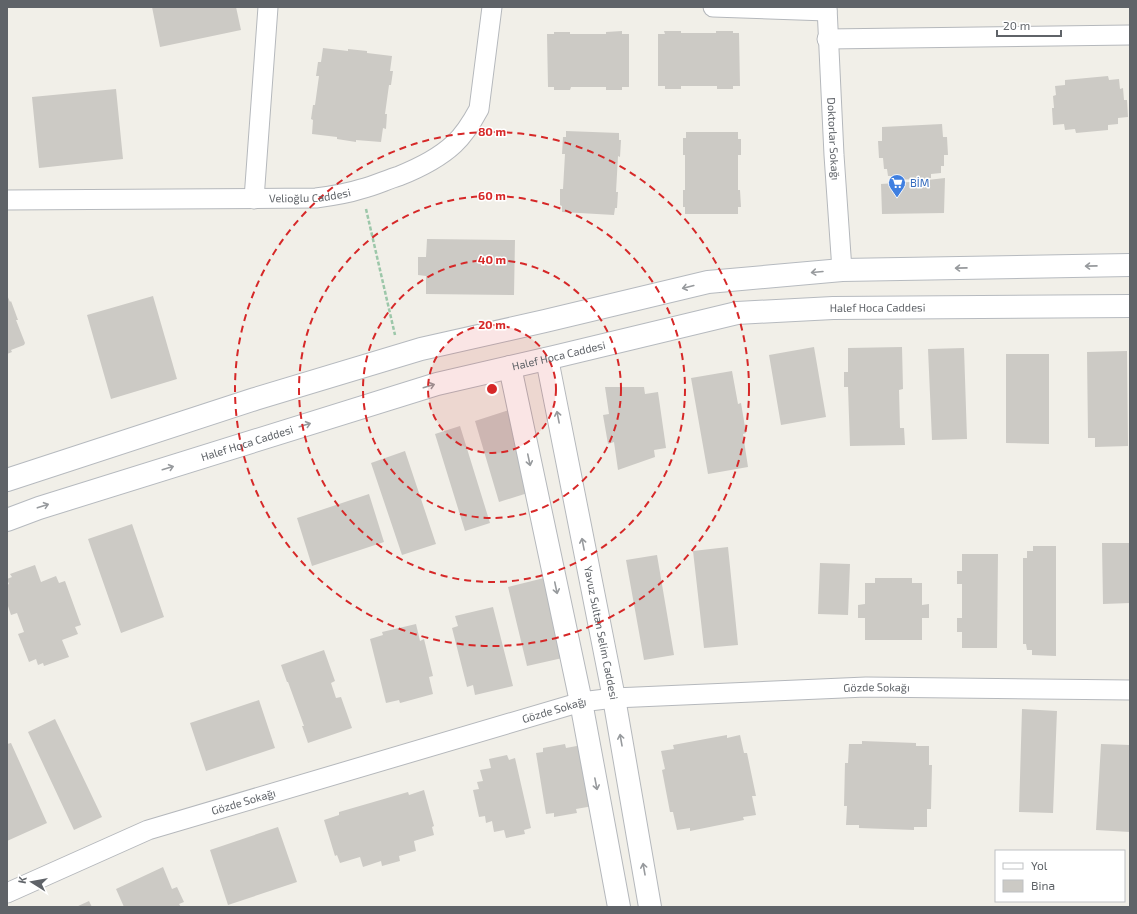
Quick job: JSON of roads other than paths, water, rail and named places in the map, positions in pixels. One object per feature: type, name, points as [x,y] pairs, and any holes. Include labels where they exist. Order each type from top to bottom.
[{"type":"main road","points":[[7,480],[255,399],[421,348],[545,321],[708,282],[842,270],[1130,265]]},
{"type":"main road","name":"Halef Hoca Caddesi","points":[[7,520],[39,508],[429,386],[737,313],[832,308],[1130,306]]},
{"type":"main road","name":"Yavuz Sultan Selim Caddesi","points":[[547,359],[614,698],[650,907]]},
{"type":"main road","points":[[510,368],[580,702],[619,907]]},
{"type":"street","points":[[254,199],[268,7]]},
{"type":"street","name":"Velioğlu Caddesi","points":[[7,200],[316,198],[361,189],[412,171],[441,155],[454,144],[464,134],[479,109],[492,7]]},
{"type":"street","points":[[713,7],[827,9]]},
{"type":"street","name":"Doktorlar Sokağı","points":[[827,9],[827,39],[833,147],[842,270]]},
{"type":"street","points":[[827,39],[1130,35]]},
{"type":"street","name":"Gözde Sokağı","points":[[7,893],[148,830],[580,702],[614,698],[866,687],[1130,690]]},
{"type":"place","name":"BİM","points":[[897,198]]}]
